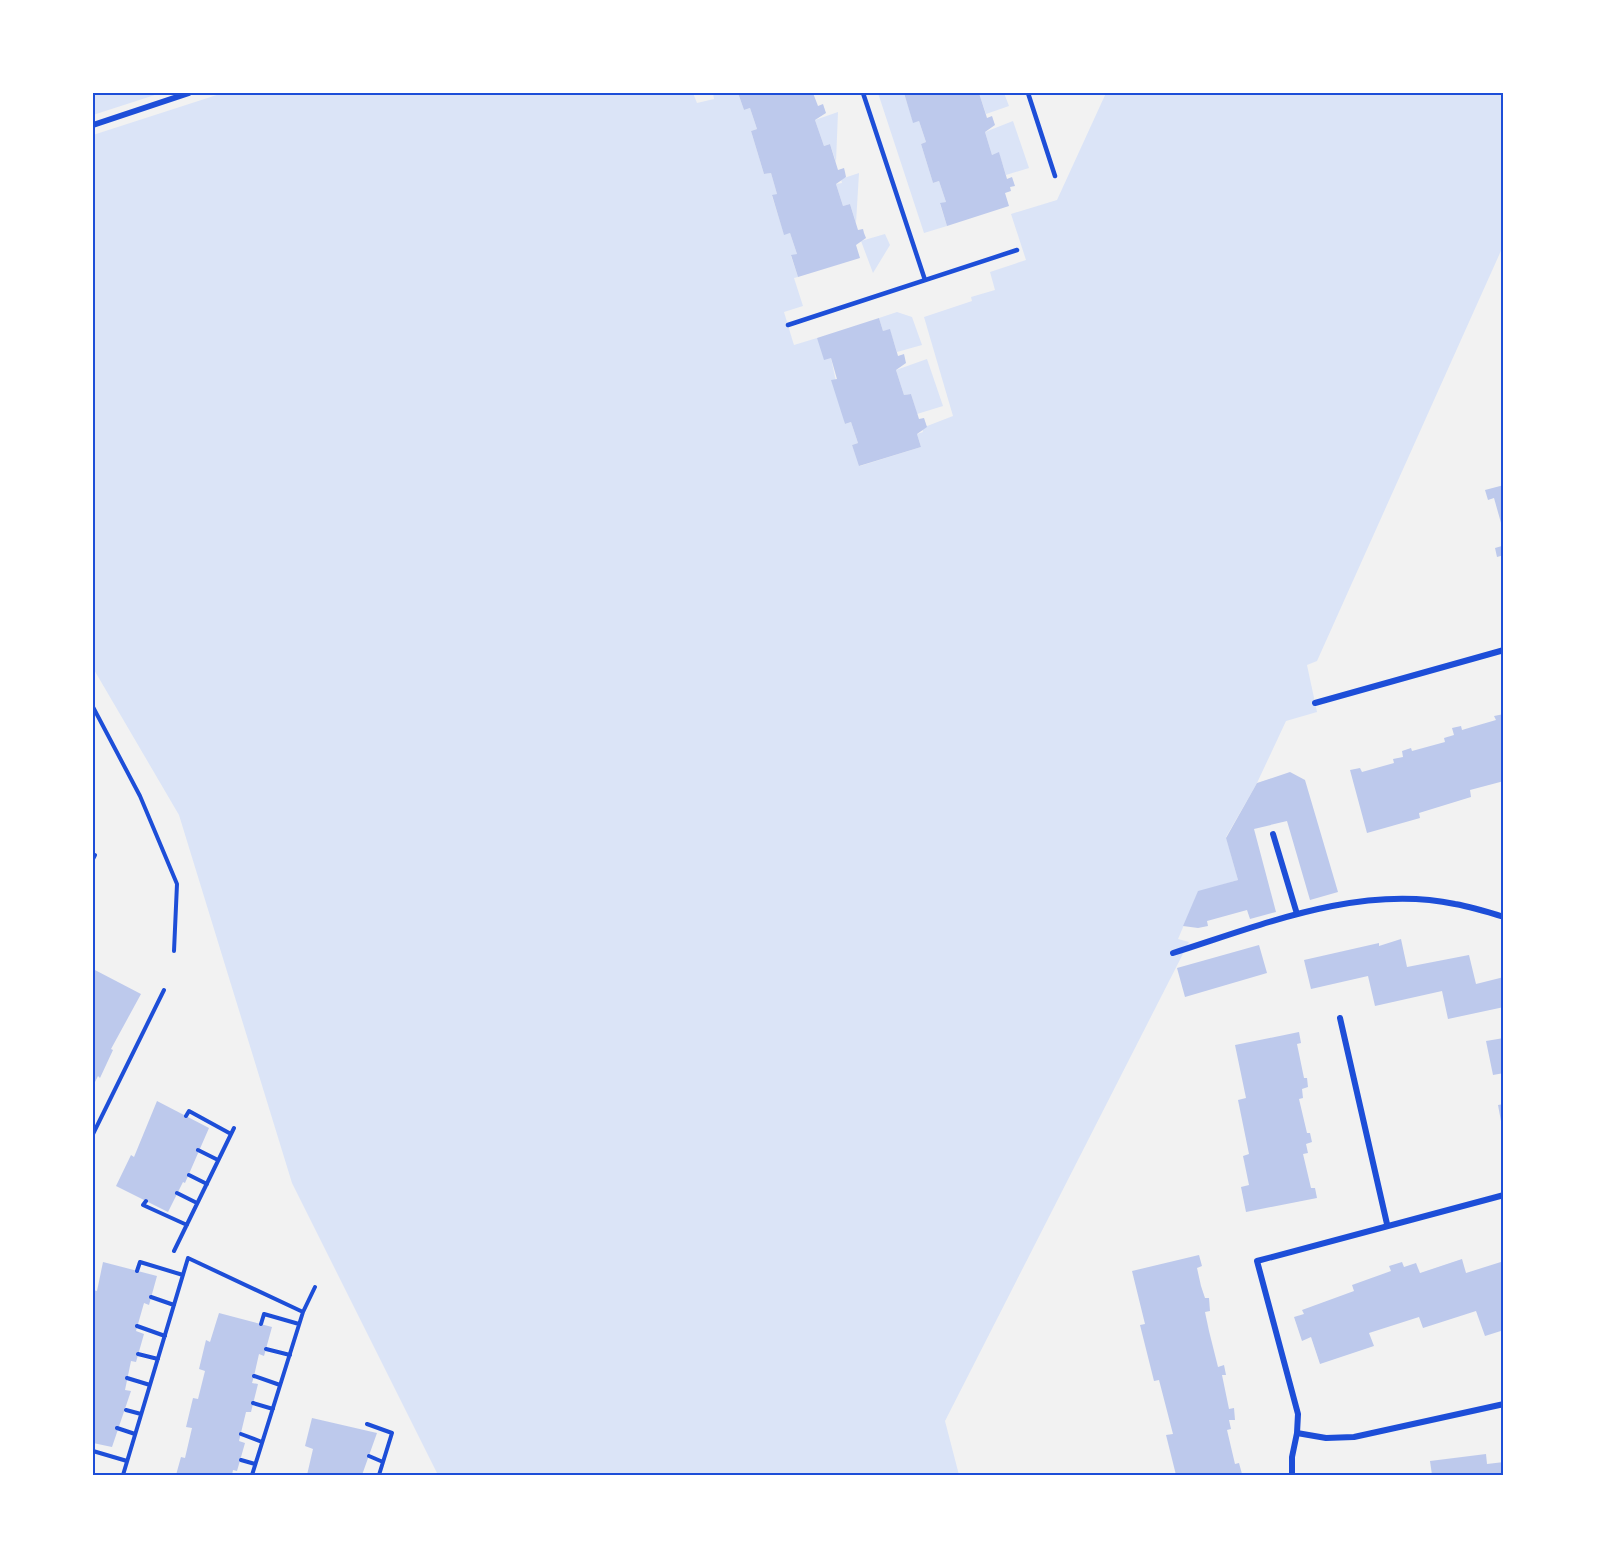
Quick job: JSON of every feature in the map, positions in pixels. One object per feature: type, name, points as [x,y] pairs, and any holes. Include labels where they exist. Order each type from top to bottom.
[{"type":"street","points":[[93,125],[189,93]]},
{"type":"street","points":[[1315,703],[1504,650]]},
{"type":"street","points":[[1273,834],[1297,914]]},
{"type":"street","points":[[1173,953],[1297,914],[1357,903],[1416,900],[1454,903],[1504,917]]},
{"type":"street","points":[[1340,1018],[1388,1224]]},
{"type":"street","points":[[1292,1475],[1292,1456],[1298,1414],[1257,1262],[1388,1224],[1504,1195]]},
{"type":"street","points":[[1297,1433],[1326,1438],[1354,1437],[1504,1404]]},
{"type":"lane","points":[[864,93],[925,280]]},
{"type":"lane","points":[[1028,93],[1055,176]]},
{"type":"lane","points":[[788,325],[1017,250]]},
{"type":"path","points":[[93,707],[140,796],[177,884],[174,951]]},
{"type":"path","points":[[93,1134],[164,990]]},
{"type":"path","points":[[186,1116],[189,1111],[231,1134]]},
{"type":"path","points":[[174,1251],[234,1128]]},
{"type":"path","points":[[198,1150],[218,1160]]},
{"type":"path","points":[[189,1175],[207,1184]]},
{"type":"path","points":[[177,1193],[197,1203]]},
{"type":"path","points":[[146,1201],[144,1205],[187,1225]]},
{"type":"path","points":[[123,1475],[188,1258],[303,1312]]},
{"type":"path","points":[[137,1271],[140,1262],[183,1275]]},
{"type":"path","points":[[252,1475],[303,1312],[315,1287]]},
{"type":"path","points":[[151,1297],[174,1305]]},
{"type":"path","points":[[261,1324],[264,1314],[299,1324]]},
{"type":"path","points":[[138,1326],[165,1336]]},
{"type":"path","points":[[266,1349],[290,1355]]},
{"type":"path","points":[[138,1354],[158,1359]]},
{"type":"path","points":[[254,1376],[280,1384]]},
{"type":"path","points":[[127,1378],[150,1385]]},
{"type":"path","points":[[253,1403],[273,1409]]},
{"type":"path","points":[[126,1410],[141,1414]]},
{"type":"path","points":[[367,1424],[392,1433],[379,1475]]},
{"type":"path","points":[[117,1428],[135,1434]]},
{"type":"path","points":[[241,1434],[262,1442]]},
{"type":"path","points":[[93,1451],[127,1461]]},
{"type":"path","points":[[369,1456],[383,1462]]},
{"type":"path","points":[[240,1460],[255,1464]]},
{"type":"shaded area","points":[[93,93],[161,93],[93,115]]},
{"type":"shaded area","points":[[223,93],[693,93],[697,103],[714,99],[713,93],[738,93],[744,110],[750,108],[757,129],[751,131],[764,174],[771,173],[777,194],[772,196],[784,234],[790,233],[797,254],[791,256],[798,277],[794,278],[803,306],[784,312],[793,342],[794,345],[817,338],[831,358],[845,424],[851,422],[858,443],[852,445],[860,466],[921,447],[917,434],[923,432],[922,428],[953,416],[924,317],[972,301],[971,297],[995,290],[990,272],[1026,260],[1011,214],[1057,200],[1106,93],[1504,93],[1504,244],[1317,661],[1307,665],[1317,712],[1286,721],[1257,783],[1226,837],[1238,880],[1198,892],[1178,939],[1189,942],[945,1421],[959,1475],[438,1475],[292,1183],[179,815],[93,668],[93,135]]},
{"type":"shaded area","points":[[878,93],[904,93],[913,122],[919,121],[926,142],[921,144],[933,183],[939,181],[946,202],[940,204],[947,226],[924,233]]},
{"type":"shaded area","points":[[979,93],[1004,93],[1009,106],[986,114]]},
{"type":"shaded area","points":[[838,112],[836,162],[830,144],[824,146],[815,120]]},
{"type":"shaded area","points":[[1013,121],[1029,168],[1006,175],[999,153],[992,155],[985,132]]},
{"type":"shaded area","points":[[859,173],[856,223],[850,204],[843,206],[836,184],[842,183],[841,179]]},
{"type":"shaded area","points":[[885,234],[890,245],[873,273],[861,241]]},
{"type":"shaded area","points":[[897,312],[912,317],[922,345],[897,352],[890,330],[883,331],[879,318]]},
{"type":"shaded area","points":[[927,359],[943,406],[917,414],[911,394],[904,395],[896,370]]},
{"type":"building","points":[[738,93],[813,93],[818,106],[823,104],[826,113],[815,120],[824,146],[830,144],[838,170],[844,168],[846,177],[836,184],[843,206],[850,204],[858,230],[863,229],[866,238],[856,245],[860,258],[798,277],[791,255],[797,254],[790,233],[784,235],[772,195],[777,194],[771,173],[764,174],[751,131],[757,129],[750,108],[744,110]]},
{"type":"building","points":[[904,93],[979,93],[987,118],[992,116],[995,125],[985,132],[992,155],[999,152],[1007,179],[1012,177],[1015,186],[1010,187],[1011,191],[1005,193],[1009,206],[947,226],[940,203],[946,202],[939,181],[933,183],[921,144],[926,142],[919,121],[913,123]]},
{"type":"building","points":[[879,318],[883,331],[890,329],[898,356],[904,354],[906,363],[896,370],[904,395],[911,394],[919,419],[924,418],[927,427],[917,434],[921,447],[859,466],[852,445],[858,443],[851,422],[845,424],[831,380],[837,379],[831,358],[824,360],[817,338]]},
{"type":"building","points":[[1504,485],[1503,530],[1494,498],[1488,500],[1485,490]]},
{"type":"building","points":[[1501,542],[1504,542],[1504,555],[1497,557],[1495,548],[1502,546]]},
{"type":"building","points":[[1504,714],[1504,781],[1470,790],[1471,797],[1419,813],[1420,818],[1367,833],[1350,770],[1360,768],[1362,772],[1394,763],[1393,759],[1403,757],[1402,751],[1411,748],[1412,751],[1445,742],[1444,738],[1454,735],[1452,728],[1461,726],[1462,730],[1496,720],[1494,716]]},
{"type":"building","points":[[1290,772],[1305,780],[1338,892],[1310,900],[1287,821],[1254,829],[1276,912],[1250,919],[1247,910],[1207,921],[1208,926],[1198,928],[1183,926],[1198,891],[1238,880],[1226,838],[1257,783]]},
{"type":"building","points":[[1401,939],[1407,967],[1469,955],[1476,984],[1504,977],[1504,1007],[1448,1019],[1442,991],[1375,1006],[1368,976],[1311,989],[1304,960],[1379,943],[1379,946]]},
{"type":"building","points":[[1259,945],[1267,973],[1185,997],[1177,968]]},
{"type":"building","points":[[93,969],[141,994],[111,1049],[113,1050],[100,1078],[98,1076],[93,1086]]},
{"type":"building","points":[[1299,1032],[1301,1043],[1297,1044],[1308,1087],[1302,1089],[1303,1098],[1299,1099],[1307,1133],[1310,1133],[1312,1142],[1306,1144],[1308,1153],[1303,1154],[1311,1188],[1315,1188],[1317,1198],[1246,1212],[1241,1187],[1249,1185],[1243,1156],[1249,1154],[1238,1100],[1246,1098],[1235,1045]]},
{"type":"building","points":[[1504,1038],[1504,1073],[1493,1075],[1486,1041]]},
{"type":"building","points":[[157,1101],[209,1128],[185,1183],[183,1182],[168,1212],[116,1186],[131,1155],[134,1157]]},
{"type":"building","points":[[1504,1104],[1504,1132],[1503,1132],[1498,1105]]},
{"type":"building","points":[[1199,1255],[1202,1266],[1197,1268],[1201,1286],[1205,1298],[1209,1298],[1210,1311],[1205,1312],[1209,1331],[1218,1367],[1224,1365],[1226,1375],[1222,1375],[1229,1409],[1234,1408],[1235,1420],[1229,1420],[1231,1429],[1227,1430],[1235,1464],[1239,1463],[1242,1474],[1176,1475],[1166,1435],[1173,1434],[1159,1380],[1154,1381],[1140,1325],[1145,1324],[1132,1271]]},
{"type":"building","points":[[1462,1259],[1466,1273],[1504,1261],[1504,1330],[1485,1336],[1476,1311],[1423,1328],[1419,1317],[1369,1333],[1374,1346],[1320,1364],[1311,1337],[1302,1341],[1294,1317],[1304,1314],[1302,1310],[1354,1291],[1352,1285],[1391,1271],[1389,1266],[1402,1262],[1404,1267],[1416,1263],[1420,1273]]},
{"type":"building","points":[[103,1262],[157,1276],[149,1305],[144,1303],[136,1331],[144,1334],[136,1362],[131,1361],[125,1390],[131,1391],[112,1447],[93,1443],[93,1290],[97,1291]]},
{"type":"building","points":[[219,1313],[272,1327],[264,1356],[259,1354],[252,1383],[258,1384],[251,1412],[246,1412],[239,1441],[245,1443],[237,1471],[233,1470],[232,1475],[176,1475],[181,1457],[185,1458],[192,1428],[186,1427],[193,1398],[198,1399],[205,1371],[199,1369],[206,1340],[210,1342]]},
{"type":"building","points":[[312,1418],[377,1433],[362,1475],[307,1475],[313,1449],[305,1446]]},
{"type":"building","points":[[1486,1454],[1487,1464],[1504,1462],[1504,1475],[1432,1475],[1430,1461]]}]
